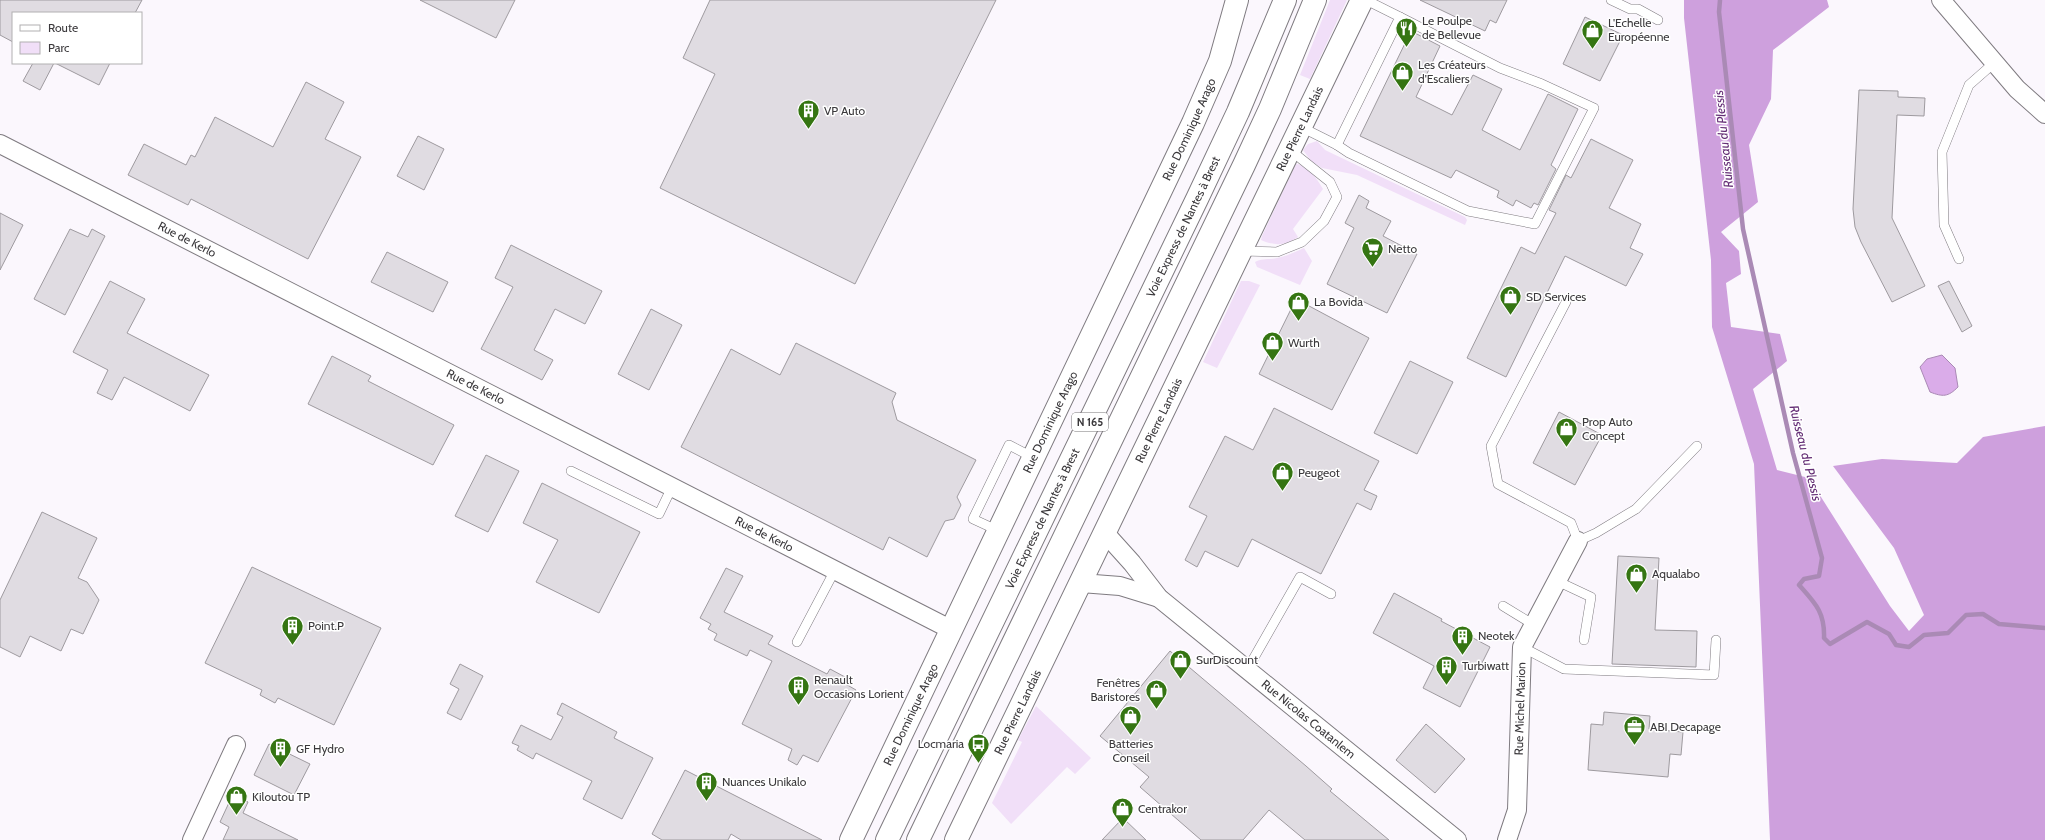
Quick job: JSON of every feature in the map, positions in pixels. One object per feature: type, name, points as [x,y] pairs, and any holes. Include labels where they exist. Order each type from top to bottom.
[{"type":"main road","name":"Rue Dominique Arago","points":[[850,840],[952,630],[1193,123],[1220,61],[1237,0]]},
{"type":"main road","name":"Voie Express de Nantes à Brest","points":[[887,840],[1201,193],[1241,105],[1285,0]]},
{"type":"main road","name":"N 165","points":[[918,840],[1244,165],[1273,102],[1314,0]]},
{"type":"main road","name":"Rue Pierre Landais","points":[[956,840],[1362,0]]},
{"type":"street","points":[[1941,0],[2017,89],[2045,114]]},
{"type":"street","name":"Rue de Kerlo","points":[[0,144],[952,630]]},
{"type":"street","name":"Rue Nicolas Coatanlem","points":[[1105,533],[1132,563],[1159,598],[1458,840]]},
{"type":"street","name":"Rue Michel Marion","points":[[1506,840],[1517,810],[1522,647],[1578,541]]},
{"type":"street","name":"Rue Nicolas Coatanlem","points":[[1081,583],[1120,586],[1159,598]]},
{"type":"street","points":[[192,840],[236,745]]},
{"type":"lane","points":[[1301,126],[1337,144],[1349,153],[1468,211],[1535,224],[1594,108],[1542,84],[1500,68],[1366,0]]},
{"type":"lane","points":[[1611,0],[1630,9],[1638,9],[1658,20]]},
{"type":"lane","points":[[1337,144],[1400,17]]},
{"type":"lane","points":[[1959,259],[1944,225],[1942,152],[1969,85],[1994,63]]},
{"type":"lane","points":[[1241,251],[1277,252],[1302,242],[1324,221],[1337,197],[1330,182],[1290,150]]},
{"type":"lane","points":[[1566,302],[1491,446],[1498,484],[1571,523],[1578,541],[1596,533],[1636,509],[1697,446]]},
{"type":"lane","points":[[999,531],[973,519],[1009,445],[1034,458]]},
{"type":"lane","points":[[571,470],[659,514],[672,487]]},
{"type":"lane","points":[[797,642],[835,570]]},
{"type":"lane","points":[[1247,670],[1300,577],[1331,594]]},
{"type":"lane","points":[[1556,581],[1591,597],[1584,640]]},
{"type":"lane","points":[[1502,606],[1534,625]]},
{"type":"lane","points":[[1522,647],[1564,669],[1714,675],[1716,640]]},
{"type":"green space","points":[[1330,0],[1347,0],[1310,79],[1300,75]]},
{"type":"green space","points":[[1317,141],[1325,150],[1465,217],[1467,220],[1465,225],[1357,175],[1322,168],[1311,161],[1303,150],[1308,144]]},
{"type":"green space","points":[[1296,164],[1305,167],[1315,177],[1323,189],[1293,229],[1298,237],[1289,242],[1280,244],[1261,240],[1262,236]]},
{"type":"green space","points":[[1304,248],[1312,261],[1300,285],[1257,267],[1255,262],[1281,257]]},
{"type":"green space","points":[[1241,281],[1249,281],[1260,285],[1217,368],[1203,362]]},
{"type":"green space","points":[[1036,706],[1091,758],[1075,774],[1067,767],[1011,824],[992,803],[1022,742],[1018,740]]},
{"type":"shaded area","points":[[1684,0],[1827,0],[1829,7],[1773,50],[1771,99],[1749,145],[1758,202],[1721,232],[1739,251],[1741,274],[1726,283],[1731,327],[1780,334],[1787,361],[1753,389],[1777,470],[1809,478],[1890,606],[1909,631],[1924,615],[1894,548],[1833,466],[1882,459],[1957,463],[1983,437],[2045,426],[2045,840],[1770,840],[1754,464],[1712,327],[1711,260],[1684,18]]},
{"type":"shaded area","points":[[1942,355],[1955,368],[1958,387],[1951,393],[1938,395],[1930,392],[1920,367],[1927,359]]},
{"type":"building","points":[[0,0],[142,0],[136,12],[12,12],[12,41],[0,35]]},
{"type":"building","points":[[420,0],[515,0],[496,38]]},
{"type":"building","name":"VP Auto","points":[[710,0],[996,0],[855,284],[660,188],[715,74],[683,58]]},
{"type":"building","points":[[1420,0],[1507,0],[1496,23],[1490,20],[1485,31]]},
{"type":"building","name":"L'Echelle Européenne","points":[[1585,17],[1623,35],[1600,81],[1563,64]]},
{"type":"building","points":[[1411,31],[1440,46],[1416,97],[1452,115],[1473,75],[1502,89],[1482,130],[1520,150],[1548,94],[1578,109],[1551,165],[1556,169],[1538,205],[1534,203],[1531,208],[1516,200],[1513,206],[1497,197],[1499,191],[1456,170],[1451,178],[1360,136]]},
{"type":"building","points":[[32,64],[53,64],[40,90],[23,81]]},
{"type":"building","points":[[57,64],[110,64],[99,85]]},
{"type":"building","points":[[306,82],[344,102],[325,139],[361,157],[308,259],[191,199],[188,205],[128,175],[144,144],[186,165],[191,155],[195,157],[215,117],[273,147]]},
{"type":"building","points":[[1859,90],[1898,91],[1898,97],[1925,98],[1924,116],[1897,115],[1892,218],[1925,286],[1892,302],[1861,242],[1855,227],[1853,209]]},
{"type":"building","points":[[418,136],[444,149],[424,190],[397,176]]},
{"type":"building","points":[[1591,139],[1633,160],[1609,208],[1641,224],[1630,248],[1643,254],[1626,286],[1565,256],[1506,377],[1467,358],[1521,247],[1535,254],[1556,213],[1549,210],[1566,175],[1571,178]]},
{"type":"building","name":"Netto","points":[[1359,195],[1369,201],[1366,208],[1391,221],[1383,236],[1417,254],[1387,313],[1327,284],[1354,228],[1345,223]]},
{"type":"building","points":[[0,213],[23,225],[0,270]]},
{"type":"building","points":[[70,229],[88,237],[92,229],[105,236],[65,315],[34,299]]},
{"type":"building","points":[[511,245],[602,291],[585,324],[555,309],[534,350],[553,360],[542,380],[481,349],[513,287],[495,278]]},
{"type":"building","points":[[387,252],[448,282],[433,312],[371,282]]},
{"type":"building","points":[[110,281],[145,299],[127,333],[209,375],[190,411],[124,377],[112,400],[97,393],[108,370],[73,352]]},
{"type":"building","points":[[1949,281],[1972,326],[1962,332],[1938,286]]},
{"type":"building","points":[[1296,299],[1369,338],[1332,410],[1259,374]]},
{"type":"building","points":[[651,309],[682,325],[649,390],[618,374]]},
{"type":"building","points":[[796,343],[896,393],[892,402],[897,420],[976,460],[957,497],[961,505],[954,519],[945,521],[927,557],[889,537],[883,550],[681,447],[731,349],[780,375]]},
{"type":"building","points":[[332,356],[371,376],[368,381],[454,425],[433,465],[308,404]]},
{"type":"building","points":[[1410,361],[1453,382],[1417,454],[1374,433]]},
{"type":"building","name":"Peugeot","points":[[1274,408],[1379,461],[1364,490],[1377,496],[1371,510],[1357,503],[1321,574],[1252,539],[1238,567],[1205,551],[1197,567],[1185,560],[1207,516],[1189,507],[1225,436],[1253,450]]},
{"type":"building","points":[[1559,412],[1602,435],[1575,485],[1533,463]]},
{"type":"building","points":[[486,455],[519,471],[488,532],[455,516]]},
{"type":"building","points":[[542,483],[640,532],[599,613],[536,582],[558,540],[523,523]]},
{"type":"building","points":[[42,512],[97,538],[78,578],[87,582],[99,600],[83,634],[71,629],[61,651],[30,636],[20,657],[0,647],[0,600]]},
{"type":"building","points":[[1618,556],[1659,558],[1655,630],[1697,631],[1696,667],[1612,664]]},
{"type":"building","name":"Point.P","points":[[252,567],[381,628],[334,725],[278,698],[275,703],[260,695],[262,690],[205,663]]},
{"type":"building","name":"Renault Occasions Lorient","points":[[726,568],[743,576],[724,612],[773,636],[768,644],[827,674],[830,669],[845,677],[842,682],[856,690],[818,762],[803,755],[797,765],[788,760],[792,749],[742,724],[772,661],[750,650],[747,656],[714,640],[717,634],[708,629],[711,624],[700,618]]},
{"type":"building","points":[[1394,593],[1442,619],[1441,621],[1490,647],[1460,707],[1423,688],[1434,666],[1373,633]]},
{"type":"building","points":[[1170,651],[1306,766],[1332,789],[1330,791],[1389,840],[1305,840],[1269,810],[1243,840],[1201,840],[1140,787],[1149,777],[1100,736]]},
{"type":"building","points":[[460,664],[483,676],[461,720],[447,713],[459,689],[450,684]]},
{"type":"building","points":[[562,703],[617,732],[614,738],[653,758],[622,819],[583,799],[592,781],[536,753],[533,759],[517,750],[519,746],[512,743],[521,725],[551,740],[563,717],[557,714]]},
{"type":"building","points":[[1604,712],[1650,716],[1649,729],[1683,732],[1681,755],[1670,754],[1668,777],[1588,770],[1591,724],[1603,725]]},
{"type":"building","points":[[1426,724],[1465,759],[1435,793],[1396,760]]},
{"type":"building","name":"GF Hydro","points":[[269,744],[310,764],[294,795],[254,775]]},
{"type":"building","name":"Nuances Unikalo","points":[[685,770],[822,840],[741,840],[731,834],[728,840],[662,840],[652,834]]},
{"type":"building","name":"Kiloutou TP","points":[[233,794],[248,802],[243,813],[298,840],[223,840],[229,827],[220,822]]},
{"type":"building","name":"Centrakor","points":[[1123,818],[1146,840],[1102,840]]},
{"type":"waterway","name":"Ruisseau du Plessis","points":[[1720,0],[1719,12],[1743,229],[1793,453],[1822,558],[1819,576],[1804,579],[1799,585],[1818,608],[1823,621],[1824,638],[1830,644],[1867,622],[1889,634],[1896,645],[1909,647],[1924,635],[1948,633],[1966,615],[1983,614],[1999,624],[2045,628]]},
{"type":"place","name":"Le Poulpe de Bellevue","points":[[1407,48]]},
{"type":"place","name":"L'Echelle Européenne","points":[[1593,50]]},
{"type":"place","name":"Les Créateurs d'Escaliers","points":[[1402,92]]},
{"type":"place","name":"VP Auto","points":[[809,130]]},
{"type":"place","name":"Netto","points":[[1372,268]]},
{"type":"place","name":"SD Services","points":[[1510,316]]},
{"type":"place","name":"La Bovida","points":[[1298,322]]},
{"type":"place","name":"Wurth","points":[[1272,362]]},
{"type":"place","name":"Prop Auto Concept","points":[[1566,448]]},
{"type":"place","name":"Peugeot","points":[[1283,492]]},
{"type":"place","name":"Aqualabo","points":[[1637,594]]},
{"type":"place","name":"Point.P","points":[[293,646]]},
{"type":"place","name":"Neotek","points":[[1463,656]]},
{"type":"place","name":"SurDiscount","points":[[1180,680]]},
{"type":"place","name":"Turbiwatt","points":[[1447,686]]},
{"type":"place","name":"Renault Occasions Lorient","points":[[799,706]]},
{"type":"place","name":"Fenêtres Baristores","points":[[1156,710]]},
{"type":"place","name":"Batteries Conseil","points":[[1131,736]]},
{"type":"place","name":"ABI Decapage","points":[[1634,746]]},
{"type":"place","name":"Locmaria","points":[[979,764]]},
{"type":"place","name":"GF Hydro","points":[[281,768]]},
{"type":"place","name":"Nuances Unikalo","points":[[707,802]]},
{"type":"place","name":"Kiloutou TP","points":[[237,816]]},
{"type":"place","name":"Centrakor","points":[[1123,828]]}]
